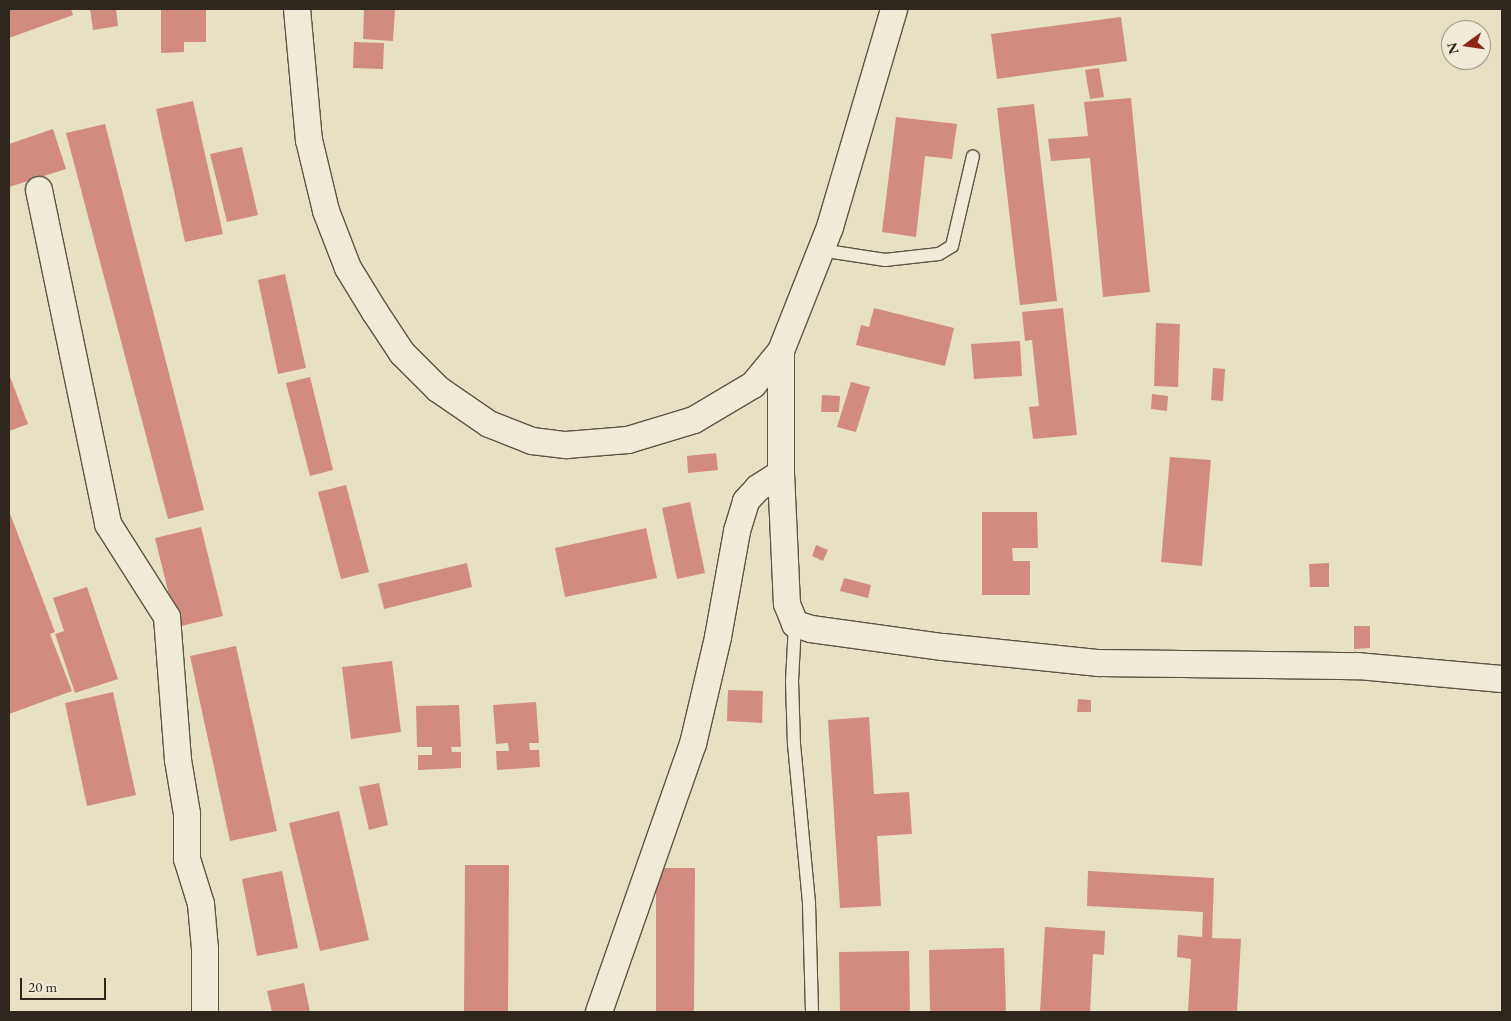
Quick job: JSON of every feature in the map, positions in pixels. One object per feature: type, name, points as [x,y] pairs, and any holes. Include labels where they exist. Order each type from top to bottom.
[{"type":"street","points":[[297,9],[309,140],[326,211],[348,268],[375,312],[402,354],[438,389],[489,424],[532,441],[566,445],[628,440],[694,420],[753,385],[780,351],[830,227],[894,9]]},
{"type":"street","points":[[39,190],[108,524],[167,617],[178,760],[187,814],[187,859],[201,904],[205,949],[205,1012]]},
{"type":"street","points":[[780,351],[781,474],[787,604],[795,624],[811,629],[943,647],[1099,663],[1358,666],[1502,679]]},
{"type":"street","points":[[599,1012],[694,744],[718,637],[737,531],[746,501],[758,488],[781,474]]},
{"type":"lane","points":[[820,250],[885,260],[939,254],[952,246],[972,156]]},
{"type":"lane","points":[[795,624],[792,681],[794,744],[808,904],[812,1012]]},
{"type":"building","points":[[9,9],[71,9],[73,15],[9,38]]},
{"type":"building","points":[[90,9],[116,9],[118,26],[93,30]]},
{"type":"building","points":[[161,9],[206,9],[206,42],[184,42],[184,52],[161,53]]},
{"type":"building","points":[[364,9],[395,9],[393,41],[363,39]]},
{"type":"building","points":[[1121,17],[1127,61],[997,79],[991,34]]},
{"type":"building","points":[[354,42],[384,43],[383,69],[353,68]]},
{"type":"building","points":[[1099,68],[1104,97],[1090,99],[1085,70]]},
{"type":"building","points":[[1131,98],[1150,292],[1103,297],[1090,158],[1051,161],[1048,139],[1088,136],[1084,102]]},
{"type":"building","points":[[193,101],[223,234],[185,242],[156,109]]},
{"type":"building","points":[[1034,104],[1057,301],[1020,305],[997,108]]},
{"type":"building","points":[[896,117],[957,124],[952,159],[925,156],[916,237],[882,232]]},
{"type":"building","points":[[105,124],[204,510],[168,519],[66,133]]},
{"type":"building","points":[[53,129],[66,169],[9,187],[9,144]]},
{"type":"building","points":[[242,147],[258,215],[227,222],[210,154]]},
{"type":"building","points":[[285,274],[306,368],[278,374],[258,280]]},
{"type":"building","points":[[874,308],[954,328],[945,366],[856,345],[861,325],[869,327]]},
{"type":"building","points":[[1063,308],[1077,435],[1033,439],[1029,407],[1039,406],[1032,340],[1025,341],[1022,312]]},
{"type":"building","points":[[1156,323],[1180,324],[1178,387],[1154,386]]},
{"type":"building","points":[[1020,341],[1022,376],[974,379],[971,344]]},
{"type":"building","points":[[1213,368],[1225,369],[1223,401],[1211,400]]},
{"type":"building","points":[[9,374],[28,424],[9,431]]},
{"type":"building","points":[[310,377],[333,470],[310,476],[286,383]]},
{"type":"building","points":[[851,382],[870,387],[856,432],[837,427]]},
{"type":"building","points":[[1152,394],[1168,396],[1167,411],[1151,409]]},
{"type":"building","points":[[822,395],[840,396],[839,412],[821,412]]},
{"type":"building","points":[[716,453],[718,470],[688,473],[687,456]]},
{"type":"building","points":[[1170,457],[1211,460],[1202,566],[1161,562]]},
{"type":"building","points":[[346,485],[369,572],[341,579],[318,492]]},
{"type":"building","points":[[690,502],[705,573],[677,579],[662,508]]},
{"type":"building","points":[[9,511],[55,632],[50,634],[72,691],[9,714]]},
{"type":"building","points":[[982,512],[1037,512],[1038,548],[1012,548],[1013,561],[1030,561],[1030,595],[982,595]]},
{"type":"building","points":[[201,527],[223,616],[177,627],[155,538]]},
{"type":"building","points":[[646,528],[657,578],[565,597],[555,548]]},
{"type":"building","points":[[816,545],[828,550],[823,561],[812,556]]},
{"type":"building","points":[[467,563],[472,587],[384,609],[378,584]]},
{"type":"building","points":[[1329,563],[1329,587],[1310,587],[1309,564]]},
{"type":"building","points":[[844,578],[871,585],[868,598],[840,591]]},
{"type":"building","points":[[87,587],[118,679],[75,693],[55,634],[64,631],[53,598]]},
{"type":"building","points":[[1354,626],[1370,626],[1370,648],[1354,649]]},
{"type":"building","points":[[236,646],[277,831],[230,841],[190,656]]},
{"type":"building","points":[[392,661],[401,732],[351,739],[342,667]]},
{"type":"building","points":[[728,690],[763,691],[762,723],[727,721]]},
{"type":"building","points":[[113,692],[136,795],[87,806],[65,703]]},
{"type":"building","points":[[1078,699],[1091,700],[1091,712],[1077,712]]},
{"type":"building","points":[[536,702],[539,743],[529,743],[530,750],[539,750],[540,767],[497,770],[496,751],[509,751],[508,743],[496,744],[493,705]]},
{"type":"building","points":[[459,705],[461,747],[451,747],[452,752],[461,752],[461,768],[418,770],[418,755],[432,755],[432,747],[417,747],[416,706]]},
{"type":"building","points":[[869,717],[874,794],[909,792],[912,834],[877,836],[881,906],[840,908],[828,720]]},
{"type":"building","points":[[379,783],[388,825],[369,830],[359,787]]},
{"type":"building","points":[[339,811],[369,940],[320,951],[289,823]]},
{"type":"building","points":[[465,865],[509,865],[508,1012],[464,1012]]},
{"type":"building","points":[[656,868],[695,868],[694,1012],[656,1012]]},
{"type":"building","points":[[282,871],[298,948],[257,956],[242,879]]},
{"type":"building","points":[[1088,871],[1214,878],[1212,938],[1241,939],[1237,1012],[1188,1012],[1191,959],[1177,957],[1178,935],[1202,937],[1203,912],[1087,906]]},
{"type":"building","points":[[1045,927],[1105,931],[1104,955],[1093,954],[1090,1012],[1040,1012]]},
{"type":"building","points":[[1004,948],[1006,1012],[930,1012],[929,950]]},
{"type":"building","points":[[909,951],[910,1012],[840,1012],[839,952]]},
{"type":"building","points":[[304,983],[310,1012],[272,1012],[267,991]]}]
